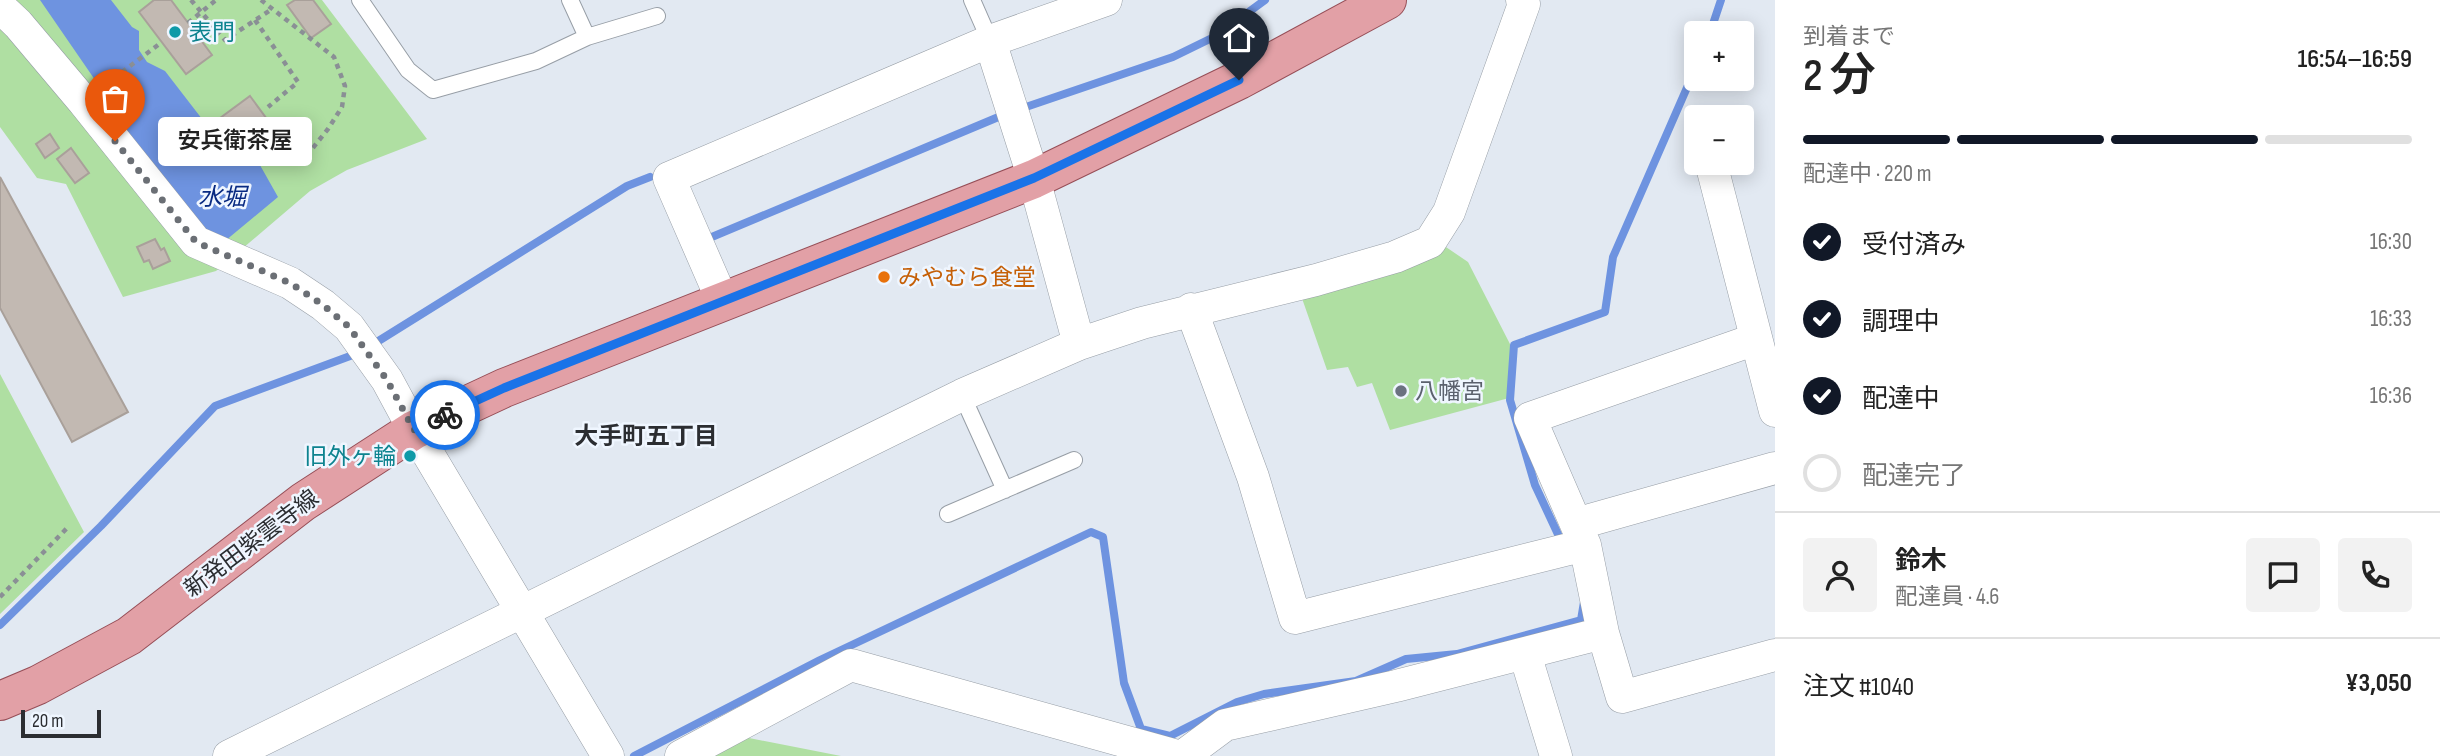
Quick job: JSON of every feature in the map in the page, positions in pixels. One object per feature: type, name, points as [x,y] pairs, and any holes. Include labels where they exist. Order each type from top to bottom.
[{"type":"main road","name":"新発田紫雲寺線","points":[[0,701],[37,685],[129,636],[303,502],[414,430],[504,388],[1034,178],[1239,80],[1387,0]]},
{"type":"street","points":[[723,302],[669,178],[990,41],[1106,0]]},
{"type":"street","points":[[229,756],[962,395],[1079,344],[1191,309],[1316,281],[1395,257],[1430,242],[1449,212],[1524,4],[1522,0]]},
{"type":"street","points":[[0,7],[18,24],[196,242],[290,283],[349,327],[387,380],[608,756]]},
{"type":"street","points":[[990,41],[1034,178],[1079,344]]},
{"type":"street","points":[[1715,175],[1775,411]]},
{"type":"street","points":[[1191,309],[1254,477],[1295,618],[1581,534],[1775,468]]},
{"type":"street","points":[[1756,339],[1530,418],[1581,534],[1603,633],[1622,697],[1775,655]]},
{"type":"street","points":[[1183,756],[1226,724],[1396,686],[1603,633]]},
{"type":"street","points":[[1525,654],[1556,756]]},
{"type":"street","points":[[681,756],[851,665],[1177,756]]},
{"type":"lane","points":[[360,0],[408,70],[433,90],[536,61],[587,37],[657,16]]},
{"type":"lane","points":[[570,0],[587,37]]},
{"type":"lane","points":[[972,0],[990,41]]},
{"type":"lane","points":[[962,395],[1005,490]]},
{"type":"lane","points":[[948,514],[1074,460]]},
{"type":"path","points":[[191,0],[225,40],[272,9]]},
{"type":"path","points":[[188,23],[216,0]]},
{"type":"path","points":[[261,0],[334,57],[345,86],[342,107],[300,164]]},
{"type":"path","points":[[255,20],[298,82],[268,107]]},
{"type":"path","points":[[97,90],[162,42]]},
{"type":"path","points":[[0,597],[69,526]]},
{"type":"green space","points":[[0,0],[322,0],[427,139],[347,170],[310,191],[216,271],[123,297],[66,184],[37,178],[0,127]]},
{"type":"green space","points":[[1440,243],[1468,262],[1511,346],[1509,398],[1390,430],[1372,383],[1357,387],[1348,367],[1327,370],[1297,284]]},
{"type":"green space","points":[[0,374],[84,532],[0,614]]},
{"type":"green space","points":[[744,737],[841,756],[705,756]]},
{"type":"water","name":"水堀","points":[[40,0],[111,0],[132,27],[139,31],[139,50],[147,62],[165,71],[236,163],[252,151],[278,197],[225,241],[202,229],[102,105],[104,93]]},
{"type":"building","name":"表門","points":[[154,0],[171,0],[212,55],[186,74],[139,12]]},
{"type":"building","points":[[295,0],[313,0],[331,24],[311,38],[287,5]]},
{"type":"building","points":[[250,96],[275,130],[237,158],[212,124]]},
{"type":"building","points":[[50,134],[59,148],[45,158],[36,144]]},
{"type":"building","points":[[71,148],[89,173],[75,183],[57,159]]},
{"type":"building","points":[[0,177],[128,412],[72,442],[0,308]]},
{"type":"building","points":[[155,239],[161,250],[164,248],[170,261],[153,269],[149,260],[144,262],[137,247]]},
{"type":"waterway","points":[[1020,109],[1173,57],[1216,36],[1265,0]]},
{"type":"waterway","points":[[1714,21],[1721,0]]},
{"type":"waterway","points":[[1563,545],[1535,485],[1510,400],[1514,345],[1605,312],[1613,257],[1686,91]]},
{"type":"waterway","points":[[707,239],[1008,113]]},
{"type":"waterway","points":[[372,345],[627,186],[650,177]]},
{"type":"waterway","points":[[0,625],[101,526],[215,406],[361,352]]},
{"type":"waterway","points":[[634,756],[820,660],[1091,532],[1103,537],[1124,683],[1141,729],[1170,736],[1237,702],[1264,694],[1356,681],[1406,659],[1457,654],[1581,620],[1584,602]]},
{"type":"way so far","points":[[115,141],[196,242],[290,283],[349,327],[387,380],[414,430],[445,415]]},
{"type":"place","name":"表門","points":[[175,32]]},
{"type":"place","name":"安兵衛茶屋","points":[[115,141]]},
{"type":"place","name":"みやむら食堂","points":[[884,277]]},
{"type":"place","name":"八幡宮","points":[[1401,391]]},
{"type":"place","name":"旧外ヶ輪","points":[[410,456]]},
{"type":"district","name":"大手町五丁目","points":[[646,436]]},
{"type":"route","points":[[445,415],[504,388],[1034,178],[1239,80]]}]
